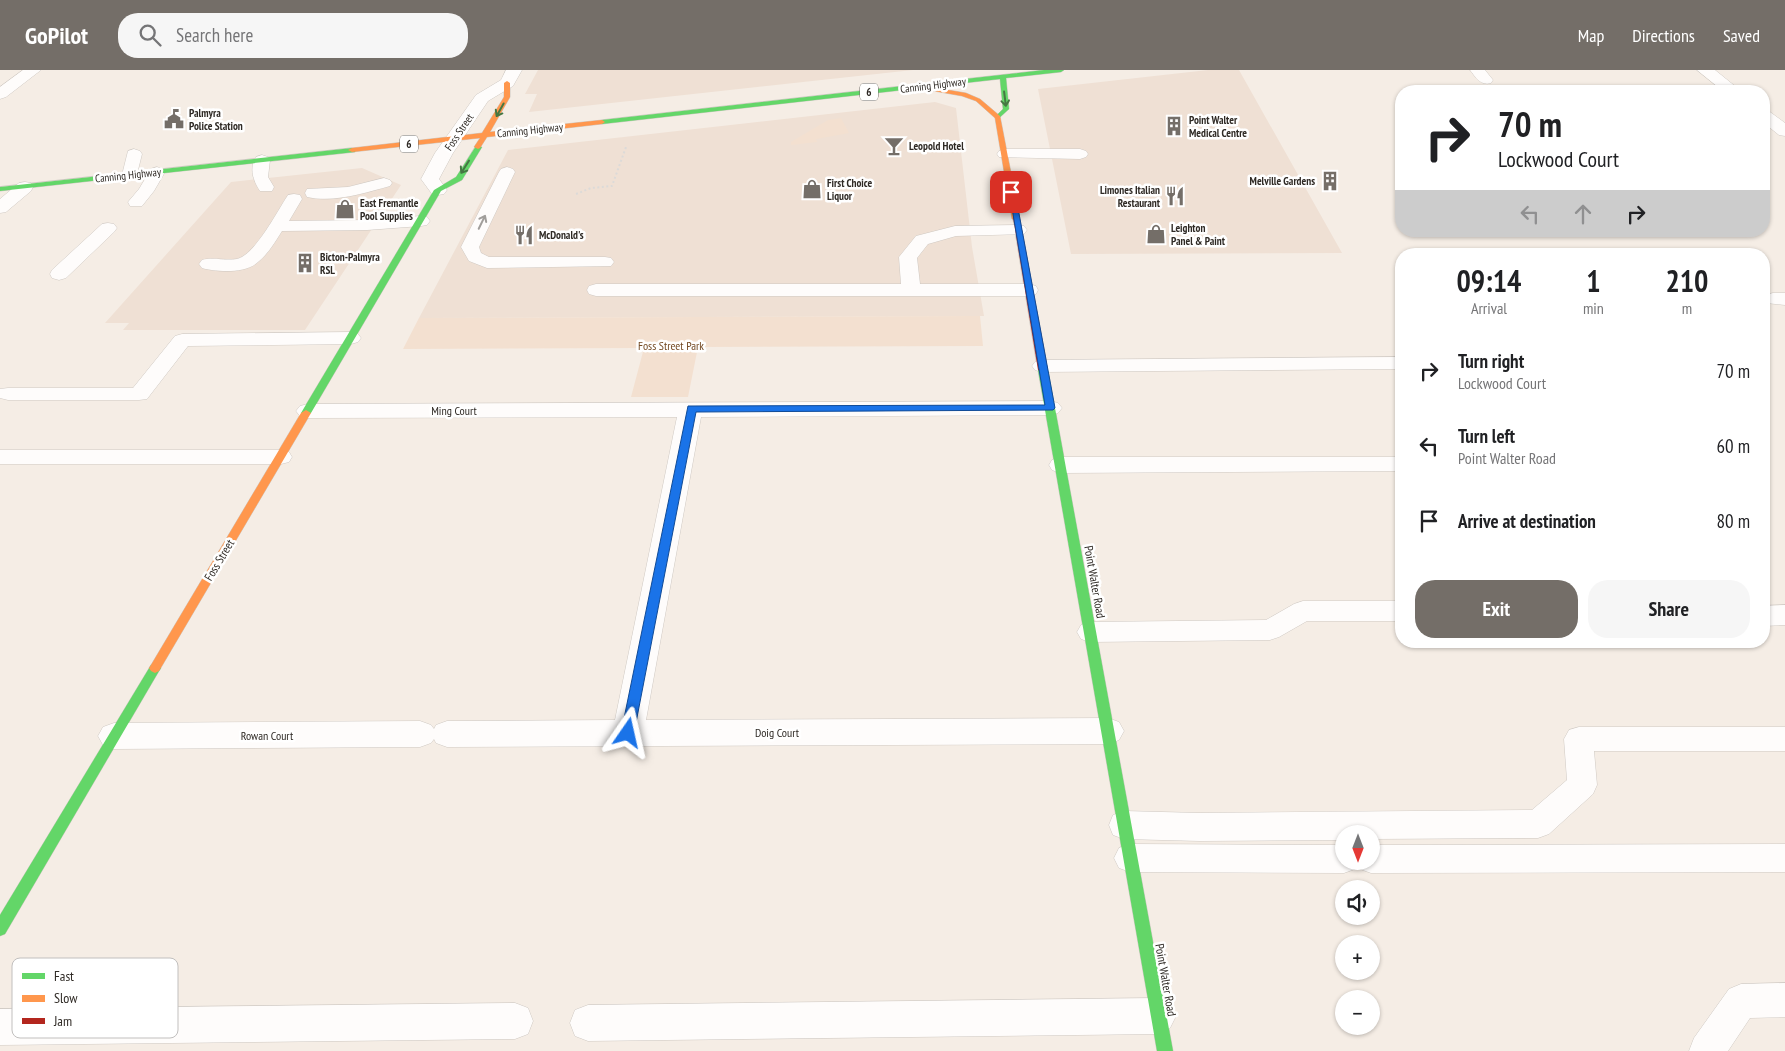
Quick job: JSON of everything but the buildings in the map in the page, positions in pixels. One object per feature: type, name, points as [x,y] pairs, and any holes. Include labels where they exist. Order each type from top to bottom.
[{"type":"main road","name":"Canning Highway","points":[[0,189],[919,87],[981,75],[1003,77],[1054,70]]},
{"type":"main road","name":"Foss Street","points":[[0,929],[438,190],[458,178],[507,97],[511,76]]},
{"type":"main road","name":"Point Walter Road","points":[[1003,77],[1006,108],[998,117],[1165,1051]]},
{"type":"main road","points":[[919,87],[964,94],[978,100],[998,117]]},
{"type":"street","points":[[0,94],[32,70]]},
{"type":"street","points":[[1705,70],[1725,85]]},
{"type":"street","name":"Foss Street","points":[[438,190],[430,179],[454,139],[482,98],[511,76]]},
{"type":"street","points":[[1770,120],[1785,131]]},
{"type":"street","name":"Ming Court","points":[[308,411],[599,408],[1050,408]]},
{"type":"street","points":[[628,733],[691,408]]},
{"type":"street","name":"Doig Court","points":[[433,734],[1108,732]]},
{"type":"street","name":"Rowan Court","points":[[114,736],[433,734]]},
{"type":"lane","points":[[130,175],[134,154]]},
{"type":"lane","points":[[1005,154],[1080,154]]},
{"type":"lane","points":[[262,160],[260,177],[266,187]]},
{"type":"lane","points":[[136,202],[146,191],[157,172]]},
{"type":"lane","points":[[507,172],[470,246],[475,268],[481,272],[496,275],[601,275],[911,290],[1029,290]]},
{"type":"lane","points":[[313,193],[348,192],[384,183]]},
{"type":"lane","points":[[0,208],[25,187]]},
{"type":"lane","points":[[208,264],[238,264],[252,259],[277,226],[294,199]]},
{"type":"lane","points":[[277,226],[367,225],[420,221]]},
{"type":"lane","points":[[59,274],[108,228]]},
{"type":"lane","points":[[911,290],[908,257],[922,240],[955,231],[1018,230]]},
{"type":"lane","points":[[8,394],[139,394],[182,340],[351,338]]},
{"type":"lane","points":[[1042,366],[1395,362]]},
{"type":"lane","points":[[0,456],[281,456]]},
{"type":"lane","points":[[1060,465],[1395,464]]},
{"type":"lane","points":[[1090,632],[1270,630],[1303,611],[1395,611]]},
{"type":"lane","points":[[1770,616],[1785,616]]},
{"type":"lane","points":[[1124,825],[1200,827],[1538,824],[1582,785],[1579,739],[1785,739]]},
{"type":"lane","points":[[1130,858],[1335,859]]},
{"type":"lane","points":[[1380,859],[1785,858]]},
{"type":"lane","points":[[1707,1051],[1741,1000],[1785,1000]]},
{"type":"lane","points":[[588,1023],[1158,1016]]},
{"type":"lane","points":[[178,1025],[515,1021]]},
{"type":"path","points":[[576,194],[591,188],[612,186],[626,148],[625,143]]},
{"type":"shaded area","points":[[538,70],[913,70],[529,112],[537,94],[525,94]]},
{"type":"shaded area","points":[[1208,70],[1239,70],[1342,253],[1071,254],[1038,89]]},
{"type":"shaded area","points":[[935,102],[956,108],[972,247],[984,316],[419,318],[508,150]]},
{"type":"shaded area","points":[[362,168],[401,185],[305,330],[123,330],[129,323],[105,323],[231,182]]},
{"type":"green space","points":[[841,118],[849,133],[816,139],[817,142],[791,145],[791,142],[828,120]]},
{"type":"green space","name":"Foss Street Park","points":[[980,316],[983,346],[698,347],[688,397],[631,397],[644,348],[403,349],[419,318]]},
{"type":"traffic: fast","points":[[602,122],[1061,70]]},
{"type":"traffic: fast","points":[[998,117],[1006,109],[1003,77]]},
{"type":"traffic: fast","points":[[306,413],[438,190],[459,178],[478,147]]},
{"type":"traffic: fast","points":[[0,189],[352,150]]},
{"type":"traffic: fast","points":[[1043,370],[1165,1051]]},
{"type":"traffic: fast","points":[[0,929],[155,668]]},
{"type":"traffic: slow","points":[[478,147],[507,97],[507,83]]},
{"type":"traffic: slow","points":[[919,87],[964,94],[978,100],[998,117],[1016,219]]},
{"type":"traffic: slow","points":[[352,150],[602,122]]},
{"type":"traffic: slow","points":[[155,668],[306,413]]},
{"type":"traffic: jam","points":[[1016,219],[1043,370]]},
{"type":"place","name":"Palmyra Police Station","points":[[174,119]]},
{"type":"place","name":"Point Walter Medical Centre","points":[[1174,126]]},
{"type":"place","name":"Leopold Hotel","points":[[894,146]]},
{"type":"place","name":"Melville Gardens","points":[[1330,181]]},
{"type":"place","name":"First Choice Liquor","points":[[812,189]]},
{"type":"place","name":"Limones Italian Restaurant","points":[[1175,196]]},
{"type":"place","name":"East Fremantle Pool Supplies","points":[[345,209]]},
{"type":"place","name":"Leighton Panel & Paint","points":[[1156,234]]},
{"type":"place","name":"McDonald's","points":[[524,235]]},
{"type":"place","name":"Bicton-Palmyra RSL","points":[[305,263]]},
{"type":"route","points":[[628,733],[691,408],[1050,408],[1011,192]]}]
